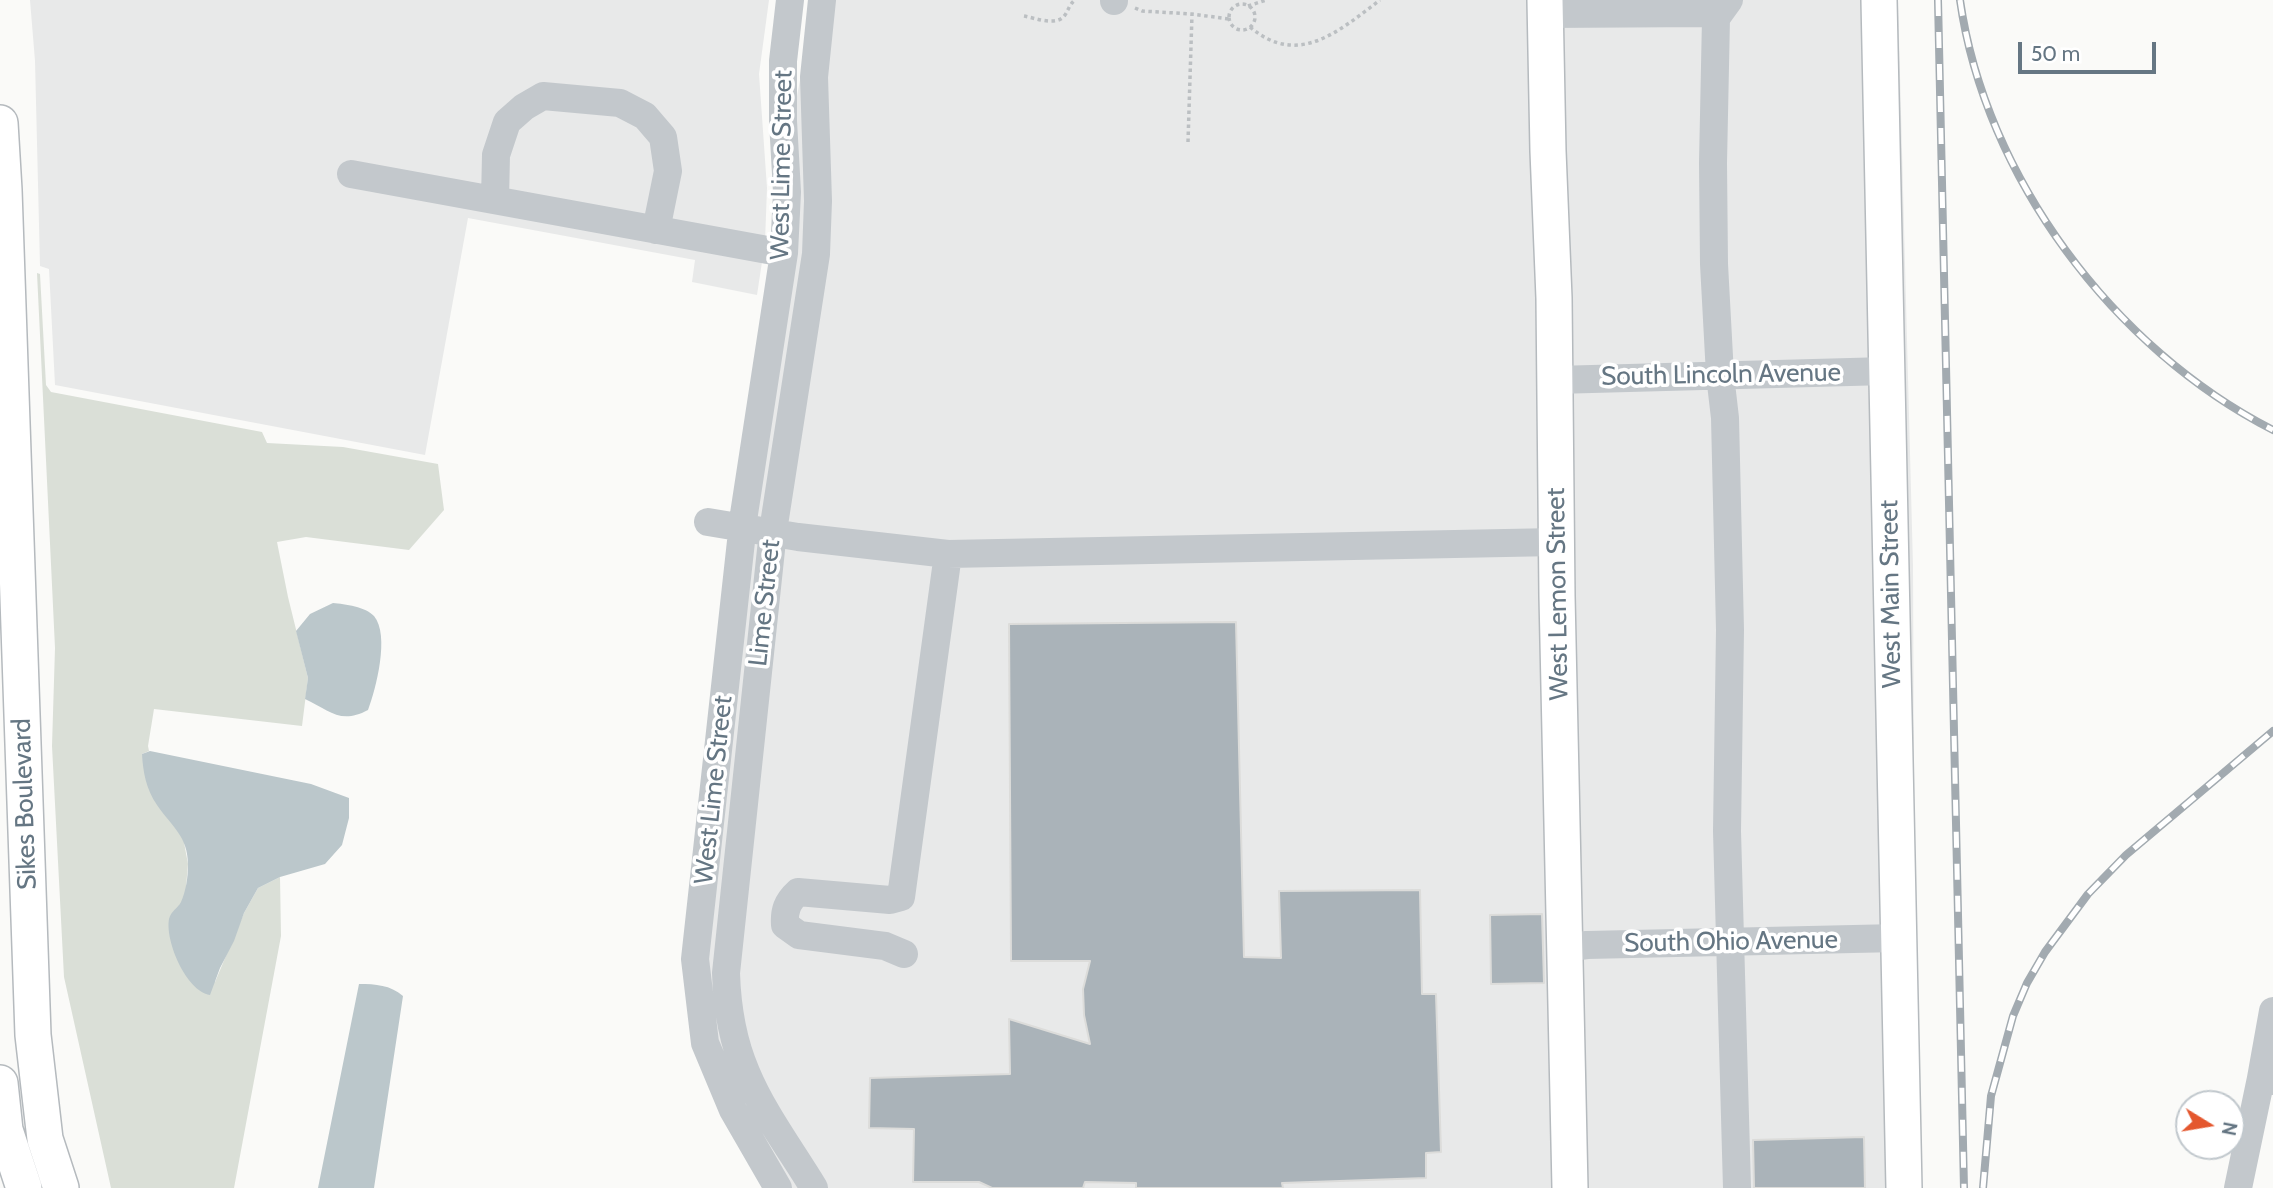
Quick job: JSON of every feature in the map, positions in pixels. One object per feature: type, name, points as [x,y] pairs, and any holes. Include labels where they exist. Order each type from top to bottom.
[{"type":"main road","name":"West Main Street","points":[[1879,0],[1904,1188]]},
{"type":"main road","name":"West Lemon Street","points":[[1545,7],[1555,380],[1570,1188]]},
{"type":"main road","name":"Sikes Boulevard","points":[[0,123],[33,1035],[45,1139],[61,1188]]},
{"type":"main road","points":[[0,1083],[5,1130],[24,1188]]},
{"type":"street","name":"West Lime Street","points":[[778,1188],[733,1110],[705,1043],[696,974],[698,932],[743,527],[784,253],[787,192],[783,61],[790,0]]},
{"type":"street","name":"Lime Street","points":[[814,1188],[746,1072],[736,1040],[727,992],[727,965],[773,531],[816,254],[818,201],[814,78],[822,0]]},
{"type":"street","points":[[1545,7],[1709,13],[1722,9],[1714,252],[1725,418],[1730,630],[1727,831],[1737,1188]]},
{"type":"street","points":[[495,200],[496,156],[507,122],[524,107],[543,96],[620,103],[645,116],[663,137],[668,171],[656,230]]},
{"type":"street","points":[[351,174],[784,253]]},
{"type":"street","name":"South Lincoln Avenue","points":[[1555,380],[1887,371]]},
{"type":"street","points":[[708,522],[798,537],[948,554],[1556,542]]},
{"type":"street","points":[[904,954],[885,946],[799,934],[785,925],[784,913],[790,900],[798,892],[890,900],[901,897],[948,554]]},
{"type":"street","name":"South Ohio Avenue","points":[[1564,948],[1587,945],[1898,938]]},
{"type":"street","points":[[2238,1188],[2267,1079],[2273,1010]]},
{"type":"path","points":[[1024,16],[1060,20],[1075,0]]},
{"type":"path","points":[[1248,6],[1266,0]]},
{"type":"path","points":[[1250,27],[1255,17],[1254,12],[1248,6],[1236,3],[1230,11],[1229,19],[1239,30],[1250,27],[1278,45],[1292,47],[1308,44],[1334,32],[1380,0]]},
{"type":"path","points":[[1114,1],[1142,12],[1229,19]]},
{"type":"path","points":[[1188,142],[1192,14]]},
{"type":"shaded area","points":[[30,0],[769,0],[759,74],[767,188],[765,242],[757,295],[692,282],[695,260],[468,218],[425,455],[55,385],[49,269],[40,266],[35,61]]},
{"type":"shaded area","points":[[833,0],[1534,0],[1549,695],[1552,1188],[826,1188],[756,1069],[737,991]]},
{"type":"shaded area","points":[[1556,0],[1868,0],[1876,362],[1565,369]]},
{"type":"shaded area","points":[[1889,0],[1898,0],[1913,566],[1915,1028],[1922,1188],[1915,1188]]},
{"type":"shaded area","points":[[805,54],[805,253],[725,1041],[802,1188],[790,1188],[743,1107],[720,1052],[706,960],[795,144],[797,96]]},
{"type":"shaded area","points":[[37,273],[40,274],[46,385],[51,392],[262,432],[267,443],[343,447],[438,464],[444,510],[409,550],[306,537],[277,542],[308,678],[302,726],[154,709],[149,751],[142,754],[183,837],[188,864],[186,887],[215,982],[244,913],[258,888],[280,877],[281,936],[234,1188],[111,1188],[64,977],[52,746],[55,648]]},
{"type":"shaded area","points":[[1876,381],[1887,928],[1575,937],[1565,389]]},
{"type":"shaded area","points":[[333,603],[366,610],[374,616],[381,636],[378,676],[368,710],[350,716],[335,714],[305,699],[308,678],[296,631],[310,614]]},
{"type":"shaded area","points":[[150,751],[311,784],[349,798],[349,818],[342,845],[325,864],[280,877],[258,888],[244,913],[210,995],[193,985],[185,975],[170,940],[169,919],[184,893],[188,874],[187,855],[178,832],[153,799],[148,787],[142,754]]},
{"type":"shaded area","points":[[1888,948],[1893,1188],[1581,1188],[1575,956]]},
{"type":"shaded area","points":[[359,984],[393,989],[403,996],[374,1188],[318,1188]]},
{"type":"building","points":[[1236,622],[1244,957],[1281,958],[1279,891],[1420,890],[1422,994],[1436,994],[1441,1152],[1426,1153],[1426,1178],[1282,1183],[1283,1188],[1136,1188],[1136,1183],[1085,1182],[1083,1188],[992,1188],[979,1182],[913,1182],[914,1129],[869,1128],[870,1078],[1010,1074],[1009,1019],[1090,1044],[1084,1015],[1083,989],[1090,961],[1011,961],[1009,624]]},
{"type":"building","points":[[1542,914],[1544,983],[1491,984],[1490,915]]},
{"type":"building","points":[[1864,1137],[1865,1188],[1754,1188],[1753,1140]]},
{"type":"railway","points":[[1938,0],[1964,1188]]},
{"type":"railway","points":[[1960,0],[1974,66],[1997,130],[2028,192],[2066,251],[2111,305],[2161,354],[2215,396],[2273,430]]},
{"type":"railway","points":[[1983,1188],[1991,1096],[2013,1016],[2027,983],[2045,952],[2088,894],[2126,855],[2273,731]]}]
